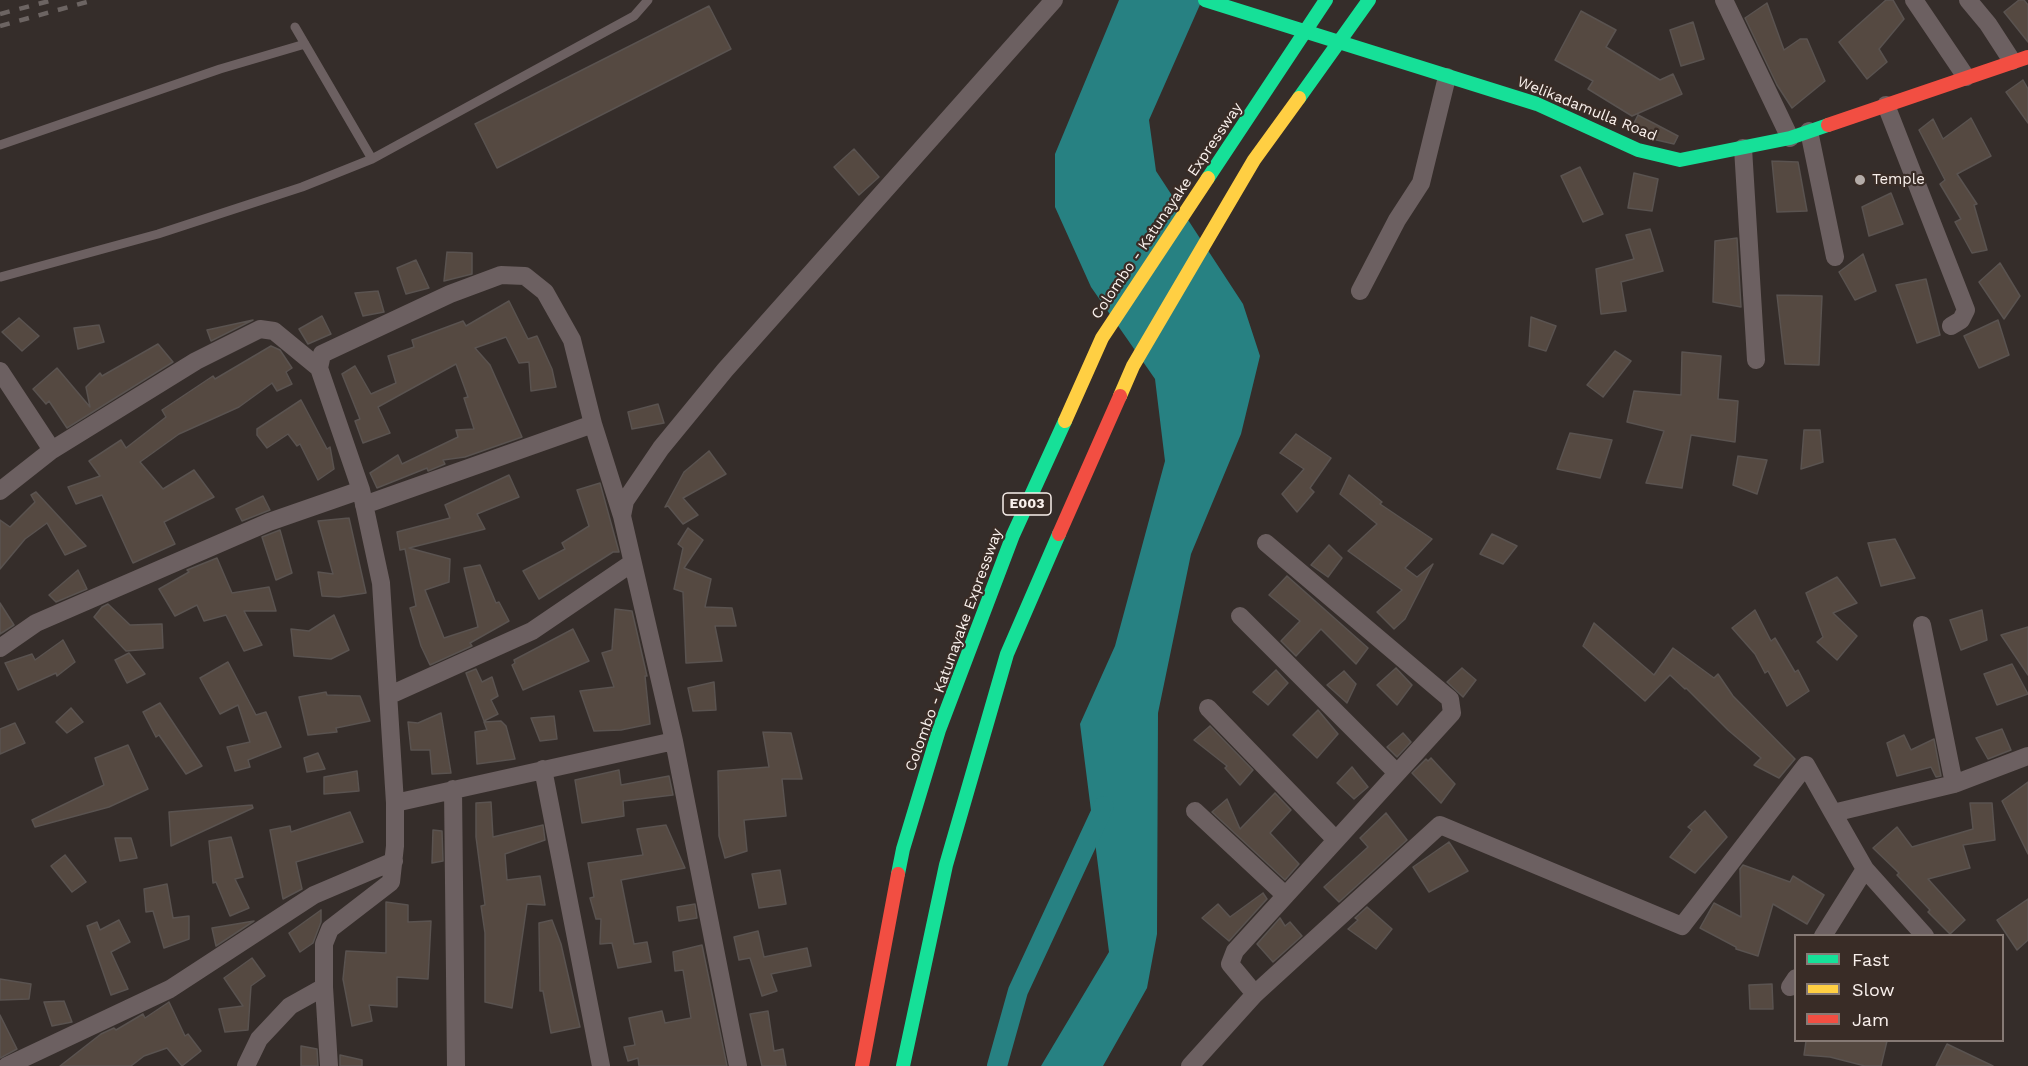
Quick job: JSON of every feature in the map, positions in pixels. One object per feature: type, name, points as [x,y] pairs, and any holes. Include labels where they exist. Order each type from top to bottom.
[{"type":"main road","name":"Welikadamulla Road","points":[[1205,0],[1537,104],[1648,153],[1680,160],[1790,138],[2020,59]]},
{"type":"main road","name":"Colombo - Katunayake Expressway","points":[[862,1066],[903,849],[939,730],[1013,535],[1102,338],[1326,0]]},
{"type":"main road","name":"E003","points":[[903,1066],[946,865],[1012,643],[1133,366],[1254,160],[1369,0]]},
{"type":"street","points":[[622,516],[625,501],[661,448],[725,370],[1054,0]]},
{"type":"street","points":[[1724,0],[1790,138]]},
{"type":"street","points":[[1914,0],[1966,77]]},
{"type":"street","points":[[1968,0],[2020,59]]},
{"type":"street","points":[[1360,291],[1397,220],[1421,183],[1447,77]]},
{"type":"street","points":[[1886,105],[1966,310],[1961,320],[1951,326]]},
{"type":"street","points":[[1809,131],[1835,257]]},
{"type":"street","points":[[1743,148],[1756,360]]},
{"type":"street","points":[[329,1066],[324,944],[330,930],[391,882],[394,861],[395,803],[390,695],[381,583],[363,498],[319,368],[322,354],[450,294],[501,275],[525,276],[545,292],[572,340],[593,424],[622,516],[674,741],[738,1066]]},
{"type":"street","points":[[0,491],[52,450],[196,361],[260,329],[274,331],[319,368]]},
{"type":"street","points":[[0,371],[52,450]]},
{"type":"street","points":[[0,648],[36,624],[269,522],[363,498],[593,424]]},
{"type":"street","points":[[1255,994],[1230,964],[1234,951],[1452,714],[1450,699],[1266,543]]},
{"type":"street","points":[[390,695],[439,675],[532,631],[632,563]]},
{"type":"street","points":[[1240,616],[1398,773]]},
{"type":"street","points":[[1923,625],[1954,784]]},
{"type":"street","points":[[1208,708],[1336,840]]},
{"type":"street","points":[[395,803],[674,741]]},
{"type":"street","points":[[1833,813],[1954,784],[2028,756]]},
{"type":"street","points":[[1190,1066],[1255,994],[1440,825],[1682,926],[1806,765],[1866,869],[1923,934]]},
{"type":"street","points":[[543,769],[601,1066]]},
{"type":"street","points":[[453,789],[456,1066]]},
{"type":"street","points":[[1195,811],[1285,895]]},
{"type":"street","points":[[7,1066],[170,989],[314,895],[394,861]]},
{"type":"street","points":[[1824,934],[1866,869]]},
{"type":"street","points":[[246,1066],[259,1039],[290,1006],[324,987]]},
{"type":"lane","points":[[1,277],[158,234],[302,187],[372,159],[634,16],[648,0]]},
{"type":"lane","points":[[295,27],[372,159]]},
{"type":"lane","points":[[0,146],[220,69],[305,44]]},
{"type":"water","points":[[1119,0],[1202,0],[1149,120],[1156,171],[1243,304],[1260,356],[1241,434],[1191,554],[1158,713],[1157,934],[1147,988],[1103,1066],[1041,1066],[1109,952],[1080,724],[1115,646],[1165,461],[1155,379],[1091,287],[1055,207],[1055,154]]},
{"type":"building","points":[[1886,0],[1893,0],[1904,19],[1879,49],[1887,62],[1867,79],[1839,42]]},
{"type":"building","points":[[2019,0],[2024,0],[2028,5],[2028,42],[2004,12]]},
{"type":"building","points":[[1767,3],[1784,50],[1800,39],[1807,39],[1825,81],[1792,108],[1777,85],[1745,18]]},
{"type":"building","points":[[709,6],[731,49],[497,168],[475,124]]},
{"type":"building","points":[[1581,11],[1616,30],[1606,47],[1660,80],[1673,74],[1682,94],[1632,116],[1588,89],[1593,81],[1555,60]]},
{"type":"building","points":[[1693,22],[1704,59],[1681,66],[1670,30]]},
{"type":"building","points":[[2023,80],[2028,89],[2028,123],[2006,92]]},
{"type":"building","points":[[1638,115],[1678,136],[1674,144],[1648,138],[1631,129]]},
{"type":"building","points":[[1971,118],[1991,156],[1957,174],[1977,204],[1974,205],[1987,250],[1972,253],[1955,222],[1961,219],[1940,184],[1945,180],[1919,130],[1933,119],[1943,139]]},
{"type":"building","points":[[854,149],[879,177],[859,195],[834,167]]},
{"type":"building","points":[[1772,161],[1798,162],[1807,211],[1777,212]]},
{"type":"building","points":[[1580,167],[1603,214],[1583,222],[1561,176]]},
{"type":"building","points":[[1634,173],[1658,179],[1652,211],[1628,208]]},
{"type":"building","points":[[1891,193],[1903,224],[1869,236],[1862,207]]},
{"type":"building","points":[[1650,229],[1663,271],[1621,282],[1626,311],[1601,314],[1596,269],[1634,259],[1626,235]]},
{"type":"building","points":[[1737,238],[1741,307],[1713,302],[1715,241]]},
{"type":"building","points":[[447,252],[472,253],[472,274],[444,281]]},
{"type":"building","points":[[1863,254],[1876,291],[1855,300],[1839,272]]},
{"type":"building","points":[[416,260],[429,288],[406,294],[397,268]]},
{"type":"building","points":[[2000,263],[2020,296],[2004,319],[1979,282]]},
{"type":"building","points":[[1926,279],[1940,335],[1917,343],[1896,285]]},
{"type":"building","points":[[378,291],[384,312],[363,316],[355,293]]},
{"type":"building","points":[[1777,295],[1822,296],[1819,365],[1785,364]]},
{"type":"building","points":[[509,301],[528,339],[537,336],[552,369],[556,387],[531,391],[529,362],[519,363],[506,337],[475,348],[490,365],[522,437],[465,457],[443,460],[445,464],[428,471],[427,468],[377,488],[370,473],[398,455],[402,464],[458,437],[456,430],[474,429],[464,398],[468,397],[456,364],[378,407],[390,433],[363,443],[355,421],[360,419],[342,374],[355,366],[371,394],[396,383],[388,356],[414,347],[412,340],[463,321],[466,326]]},
{"type":"building","points":[[322,316],[331,334],[308,344],[299,329]]},
{"type":"building","points":[[1531,317],[1556,326],[1546,351],[1529,346]]},
{"type":"building","points":[[19,318],[39,336],[22,351],[2,332]]},
{"type":"building","points":[[253,320],[211,341],[207,330]]},
{"type":"building","points":[[1998,320],[2009,355],[1979,368],[1964,336]]},
{"type":"building","points":[[99,325],[104,342],[78,349],[74,328]]},
{"type":"building","points":[[158,344],[173,362],[67,428],[49,401],[46,404],[33,389],[57,368],[90,407],[86,387],[100,373],[102,376]]},
{"type":"building","points":[[271,346],[280,350],[292,368],[286,372],[292,384],[277,391],[272,383],[239,407],[179,434],[140,462],[163,489],[194,470],[214,497],[164,522],[175,544],[133,563],[102,495],[76,504],[68,487],[100,476],[89,461],[121,440],[126,448],[166,417],[162,410],[213,376],[215,379]]},
{"type":"building","points":[[1615,351],[1631,361],[1603,397],[1587,385]]},
{"type":"building","points":[[1682,352],[1721,356],[1718,399],[1738,401],[1735,442],[1691,435],[1682,488],[1646,483],[1664,431],[1627,422],[1634,391],[1681,395]]},
{"type":"building","points":[[301,400],[327,449],[330,447],[334,469],[318,480],[300,444],[297,446],[288,434],[267,448],[257,435],[257,429]]},
{"type":"building","points":[[658,404],[664,423],[632,429],[628,412]]},
{"type":"building","points":[[1804,430],[1820,430],[1823,462],[1801,469]]},
{"type":"building","points":[[1570,433],[1612,440],[1600,478],[1557,469]]},
{"type":"building","points":[[1296,434],[1331,458],[1310,488],[1314,492],[1297,512],[1282,494],[1304,469],[1280,453]]},
{"type":"building","points":[[709,451],[726,474],[683,498],[698,515],[683,524],[668,506],[665,507],[684,472]]},
{"type":"building","points":[[1738,456],[1767,460],[1757,494],[1733,485]]},
{"type":"building","points":[[509,475],[519,497],[477,514],[485,529],[409,548],[450,559],[449,582],[425,590],[444,638],[478,627],[464,568],[480,565],[496,603],[499,602],[509,621],[470,643],[472,646],[430,665],[421,646],[410,608],[416,606],[405,549],[400,550],[397,532],[450,518],[445,505]]},
{"type":"building","points":[[1349,475],[1382,502],[1380,504],[1432,539],[1405,568],[1417,577],[1433,564],[1405,619],[1394,629],[1377,612],[1402,590],[1348,551],[1377,524],[1340,494]]},
{"type":"building","points":[[600,483],[619,552],[613,552],[539,599],[523,571],[565,549],[562,543],[589,526],[577,490]]},
{"type":"building","points":[[36,492],[86,546],[65,555],[47,523],[25,539],[0,569],[0,520],[10,527],[35,502],[31,495]]},
{"type":"building","points":[[263,496],[270,510],[242,521],[236,509]]},
{"type":"building","points":[[349,518],[366,593],[339,597],[322,596],[318,572],[333,574],[318,521]]},
{"type":"building","points":[[688,528],[703,540],[684,568],[711,579],[705,607],[732,608],[736,626],[715,626],[722,661],[686,663],[683,592],[674,589],[683,548],[678,544]]},
{"type":"building","points":[[280,530],[292,573],[276,580],[262,537]]},
{"type":"building","points":[[1492,534],[1517,546],[1503,564],[1480,554]]},
{"type":"building","points":[[1895,539],[1915,578],[1881,586],[1868,543]]},
{"type":"building","points":[[1329,545],[1342,558],[1328,577],[1311,565]]},
{"type":"building","points":[[217,558],[232,593],[269,587],[276,611],[244,611],[262,645],[244,651],[226,615],[204,621],[197,605],[175,616],[159,589],[189,572],[187,570]]},
{"type":"building","points":[[78,570],[87,589],[56,602],[49,595]]},
{"type":"building","points":[[1287,576],[1368,648],[1356,664],[1321,629],[1296,656],[1281,641],[1300,621],[1269,595]]},
{"type":"building","points":[[1837,577],[1857,603],[1833,613],[1857,636],[1837,660],[1817,642],[1823,637],[1806,593]]},
{"type":"building","points":[[0,603],[14,625],[0,634]]},
{"type":"building","points":[[108,604],[130,625],[162,624],[163,648],[126,651],[94,617],[102,607]]},
{"type":"building","points":[[615,609],[632,611],[647,676],[645,676],[650,724],[621,730],[594,731],[580,691],[614,687],[602,653],[612,650]]},
{"type":"building","points":[[1755,610],[1771,641],[1775,638],[1795,672],[1798,670],[1809,691],[1787,706],[1768,671],[1765,673],[1755,654],[1732,628]]},
{"type":"building","points":[[1982,610],[1987,640],[1961,650],[1950,620]]},
{"type":"building","points":[[334,615],[349,650],[331,659],[294,656],[291,629],[309,631]]},
{"type":"building","points":[[1594,623],[1654,675],[1673,648],[1714,678],[1718,674],[1733,696],[1795,759],[1779,778],[1754,765],[1761,758],[1670,675],[1645,701],[1583,646]]},
{"type":"building","points":[[2028,627],[2028,675],[2001,635]]},
{"type":"building","points":[[573,629],[589,661],[523,690],[512,665],[515,663],[514,660]]},
{"type":"building","points":[[63,640],[75,662],[57,676],[56,673],[18,690],[5,663],[32,654],[35,660]]},
{"type":"building","points":[[129,653],[145,674],[127,683],[115,660]]},
{"type":"building","points":[[228,662],[256,715],[266,712],[281,747],[248,760],[250,767],[235,771],[227,747],[250,742],[238,705],[220,714],[200,678]]},
{"type":"building","points":[[2012,664],[2028,694],[1997,705],[1984,674]]},
{"type":"building","points":[[1396,668],[1412,685],[1397,705],[1377,685]]},
{"type":"building","points":[[1462,668],[1476,680],[1463,697],[1447,682]]},
{"type":"building","points":[[476,669],[482,682],[492,677],[498,696],[491,700],[498,714],[484,721],[466,673]]},
{"type":"building","points":[[1276,670],[1288,683],[1268,705],[1253,692]]},
{"type":"building","points":[[1344,671],[1356,684],[1347,703],[1327,685]]},
{"type":"building","points":[[714,682],[716,710],[693,711],[688,688]]},
{"type":"building","points":[[326,692],[327,695],[360,696],[370,721],[336,728],[337,732],[308,735],[299,697]]},
{"type":"building","points":[[160,703],[202,766],[186,774],[159,735],[156,737],[143,712]]},
{"type":"building","points":[[71,708],[83,722],[67,733],[56,722]]},
{"type":"building","points":[[1318,710],[1338,734],[1317,758],[1293,735]]},
{"type":"building","points":[[441,713],[451,773],[432,774],[430,750],[411,750],[408,722],[418,723]]},
{"type":"building","points":[[554,716],[557,739],[540,741],[531,718]]},
{"type":"building","points":[[501,721],[506,726],[515,759],[477,764],[475,732],[487,730],[484,722]]},
{"type":"building","points":[[15,723],[25,743],[0,754],[0,729]]},
{"type":"building","points":[[1210,726],[1253,770],[1240,785],[1225,768],[1227,766],[1194,740]]},
{"type":"building","points":[[2002,729],[2011,750],[1988,759],[1976,738]]},
{"type":"building","points":[[763,732],[791,733],[802,779],[782,779],[786,816],[744,820],[747,851],[725,858],[719,836],[718,771],[769,767]]},
{"type":"building","points":[[1403,733],[1411,742],[1397,757],[1387,747]]},
{"type":"building","points":[[1904,735],[1911,750],[1934,739],[1941,776],[1936,777],[1931,767],[1897,776],[1887,743]]},
{"type":"building","points":[[128,745],[148,789],[109,807],[35,827],[32,820],[104,785],[95,758]]},
{"type":"building","points":[[318,753],[325,769],[307,772],[304,758]]},
{"type":"building","points":[[1431,758],[1455,784],[1441,803],[1412,773],[1426,759],[1428,761]]},
{"type":"building","points":[[1352,767],[1368,787],[1354,799],[1337,783]]},
{"type":"building","points":[[619,770],[621,785],[669,776],[673,795],[623,801],[624,816],[582,823],[575,780]]},
{"type":"building","points":[[357,771],[359,791],[324,794],[324,777]]},
{"type":"building","points":[[2028,782],[2028,854],[2002,801]]},
{"type":"building","points":[[1275,793],[1291,810],[1270,833],[1299,864],[1285,880],[1212,812],[1227,799],[1240,829]]},
{"type":"building","points":[[491,802],[493,837],[543,825],[545,840],[505,854],[507,880],[540,876],[545,905],[527,904],[512,1008],[485,1002],[485,933],[481,906],[485,905],[476,837],[476,803]]},
{"type":"building","points":[[1970,803],[1992,803],[1995,840],[1963,845],[1970,868],[1928,879],[1965,920],[1950,934],[1897,875],[1899,873],[1873,848],[1897,827],[1912,847],[1973,829]]},
{"type":"building","points":[[252,805],[253,808],[171,846],[169,812]]},
{"type":"building","points":[[1705,811],[1727,837],[1695,873],[1670,857],[1692,830],[1688,827]]},
{"type":"building","points":[[350,812],[363,842],[296,862],[302,889],[283,899],[270,830],[290,826],[291,832]]},
{"type":"building","points":[[1386,813],[1407,840],[1339,902],[1324,887],[1368,847],[1360,838]]},
{"type":"building","points":[[666,825],[685,868],[621,880],[634,944],[647,942],[651,962],[618,968],[612,943],[600,944],[601,919],[596,919],[590,898],[594,897],[588,863],[643,855],[637,829]]},
{"type":"building","points":[[433,830],[442,831],[443,861],[432,863]]},
{"type":"building","points":[[231,837],[243,877],[235,879],[249,908],[230,916],[216,882],[213,883],[209,841]]},
{"type":"building","points":[[115,838],[131,838],[137,858],[120,861]]},
{"type":"building","points":[[1449,842],[1468,871],[1429,892],[1413,867]]},
{"type":"building","points":[[65,855],[86,882],[72,892],[51,866]]},
{"type":"building","points":[[1743,865],[1790,882],[1793,876],[1824,895],[1807,924],[1773,904],[1758,956],[1736,949],[1700,928],[1714,903],[1741,917],[1740,869]]},
{"type":"building","points":[[780,870],[786,904],[759,908],[752,874]]},
{"type":"building","points":[[167,884],[173,918],[189,916],[189,939],[164,948],[153,911],[146,912],[144,889]]},
{"type":"building","points":[[1263,893],[1267,899],[1229,941],[1202,918],[1218,904],[1230,917]]},
{"type":"building","points":[[2028,899],[2028,940],[2017,950],[1997,920]]},
{"type":"building","points":[[386,902],[408,905],[408,922],[431,921],[428,979],[397,977],[397,1007],[369,1005],[372,1021],[352,1026],[343,979],[346,951],[386,953]]},
{"type":"building","points":[[695,904],[697,918],[679,921],[677,907]]},
{"type":"building","points":[[1367,907],[1392,929],[1376,949],[1348,929],[1358,920],[1355,918]]},
{"type":"building","points":[[321,910],[321,922],[313,943],[300,952],[289,933]]},
{"type":"building","points":[[1280,918],[1285,926],[1290,922],[1302,936],[1273,962],[1257,944]]},
{"type":"building","points":[[119,920],[130,942],[111,952],[128,989],[111,995],[87,926],[97,922],[100,930]]},
{"type":"building","points":[[552,920],[561,944],[580,1027],[551,1033],[543,991],[540,991],[539,923]]},
{"type":"building","points":[[254,921],[216,946],[212,928]]},
{"type":"building","points":[[758,931],[764,957],[807,948],[811,966],[771,974],[777,991],[762,996],[750,958],[739,960],[734,937]]},
{"type":"building","points":[[702,945],[727,1066],[639,1066],[638,1058],[628,1061],[624,1047],[635,1045],[629,1018],[662,1011],[665,1023],[691,1018],[683,970],[675,971],[673,952]]},
{"type":"building","points":[[252,958],[265,976],[251,986],[248,1030],[225,1032],[219,1009],[243,1006],[224,978]]},
{"type":"building","points":[[0,979],[31,984],[29,999],[0,1000]]},
{"type":"building","points":[[1772,984],[1773,1009],[1750,1009],[1749,985]]},
{"type":"building","points":[[64,1001],[72,1022],[52,1026],[44,1002]]},
{"type":"building","points":[[169,1002],[185,1036],[188,1034],[201,1051],[182,1066],[167,1048],[144,1056],[131,1066],[60,1066],[101,1034],[114,1028],[116,1030],[143,1014],[145,1018]]},
{"type":"building","points":[[768,1011],[774,1051],[783,1049],[786,1066],[762,1066],[750,1014]]},
{"type":"building","points":[[0,1015],[17,1049],[0,1058]]},
{"type":"building","points":[[1806,1042],[1887,1042],[1881,1066],[1865,1066],[1830,1057],[1804,1055]]},
{"type":"building","points":[[1947,1044],[1993,1066],[1936,1066]]},
{"type":"building","points":[[301,1046],[317,1049],[318,1066],[301,1066]]},
{"type":"building","points":[[340,1055],[362,1060],[362,1066],[340,1066]]},
{"type":"waterway","points":[[997,1066],[1018,991],[1104,806]]},
{"type":"railway","points":[[0,14],[53,0]]},
{"type":"railway","points":[[0,26],[94,0]]},
{"type":"traffic: fast","points":[[1205,0],[1537,104],[1638,150],[1680,160],[1790,138],[1828,125]]},
{"type":"traffic: fast","points":[[1208,178],[1326,0]]},
{"type":"traffic: fast","points":[[1299,98],[1369,0]]},
{"type":"traffic: fast","points":[[898,874],[903,849],[939,730],[1013,535],[1065,421]]},
{"type":"traffic: fast","points":[[903,1066],[946,865],[1007,654],[1059,534]]},
{"type":"traffic: slow","points":[[1120,396],[1133,366],[1254,160],[1299,98]]},
{"type":"traffic: slow","points":[[1065,421],[1102,338],[1208,178]]},
{"type":"traffic: jam","points":[[1828,125],[2028,57]]},
{"type":"traffic: jam","points":[[1059,534],[1120,396]]},
{"type":"traffic: jam","points":[[862,1066],[898,874]]},
{"type":"place","name":"Temple","points":[[1860,180]]}]
